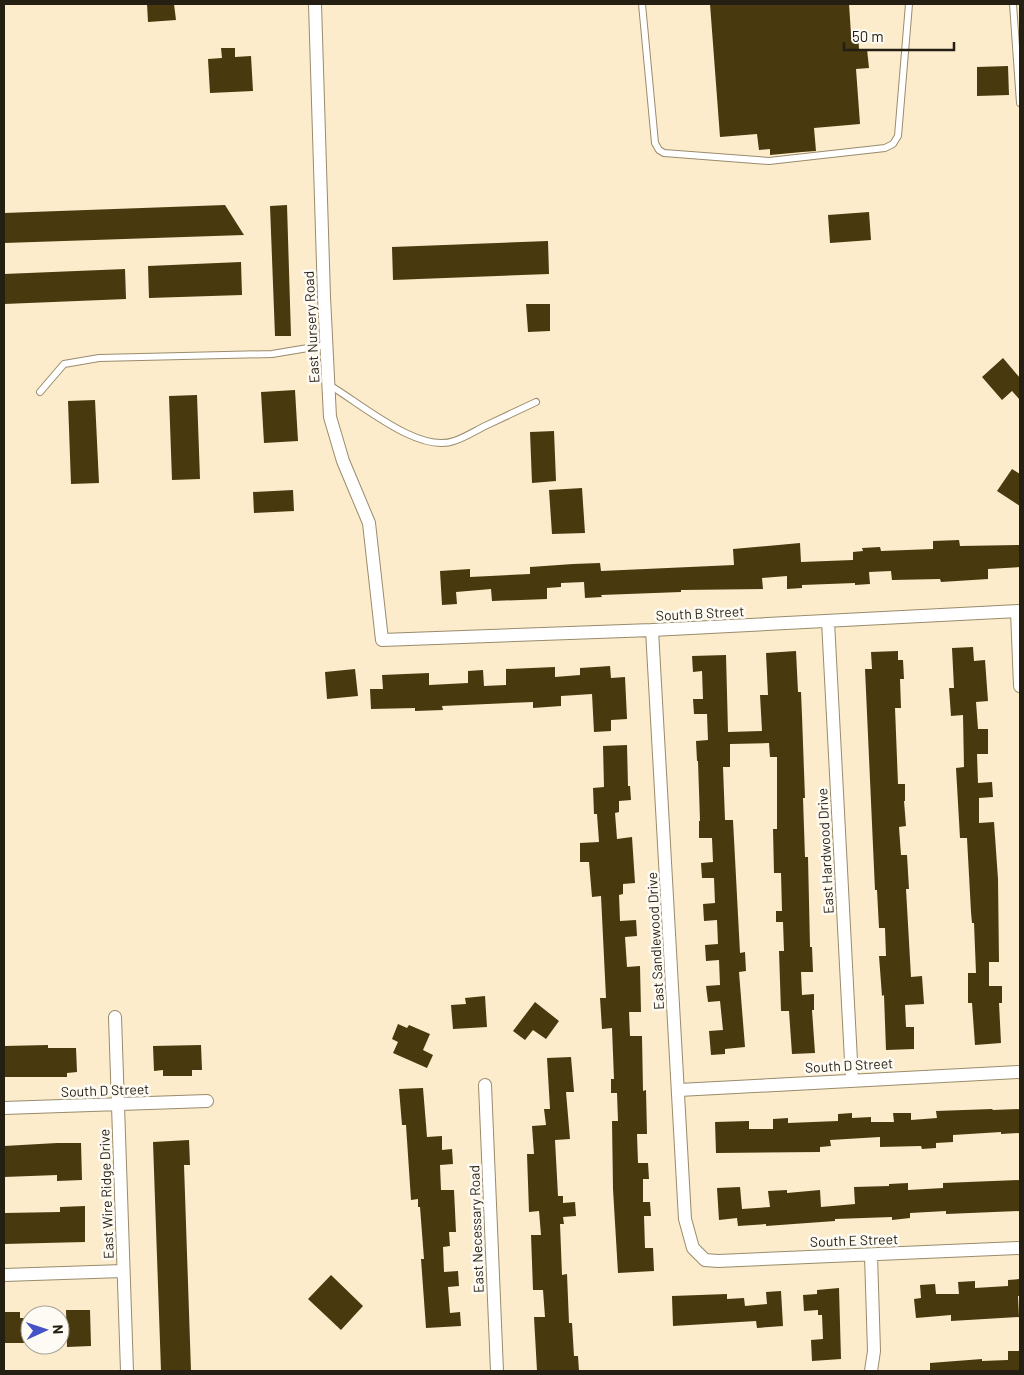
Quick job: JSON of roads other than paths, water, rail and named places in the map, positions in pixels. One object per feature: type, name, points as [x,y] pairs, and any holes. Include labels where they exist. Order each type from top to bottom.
[{"type":"street","name":"East Nursery Road","points":[[315,4],[330,417],[343,461],[369,523],[382,640]]},
{"type":"street","name":"South B Street","points":[[382,640],[652,630],[1019,611]]},
{"type":"street","points":[[1019,611],[1020,686]]},
{"type":"street","name":"East Hardwood Drive","points":[[828,621],[852,1080]]},
{"type":"street","name":"East Sandlewood Drive","points":[[652,630],[685,1219],[693,1248]]},
{"type":"street","name":"East Wire Ridge Drive","points":[[115,1017],[127,1371]]},
{"type":"street","name":"South D Street","points":[[679,1090],[1020,1072]]},
{"type":"street","name":"East Necessary Road","points":[[485,1085],[497,1371]]},
{"type":"street","name":"South D Street","points":[[4,1108],[207,1101]]},
{"type":"street","name":"South E Street","points":[[693,1248],[705,1260],[1020,1248]]},
{"type":"street","points":[[871,1255],[874,1304],[872,1371]]},
{"type":"street","points":[[4,1275],[123,1271]]},
{"type":"lane","points":[[642,4],[655,143],[659,150],[664,153],[768,161],[885,148],[892,144],[898,136],[909,4]]},
{"type":"lane","points":[[1013,4],[1020,103]]},
{"type":"lane","points":[[40,392],[64,364],[99,358],[272,354],[326,344]]},
{"type":"lane","points":[[328,385],[347,395],[398,430],[421,440],[437,443],[452,442],[536,402]]}]
